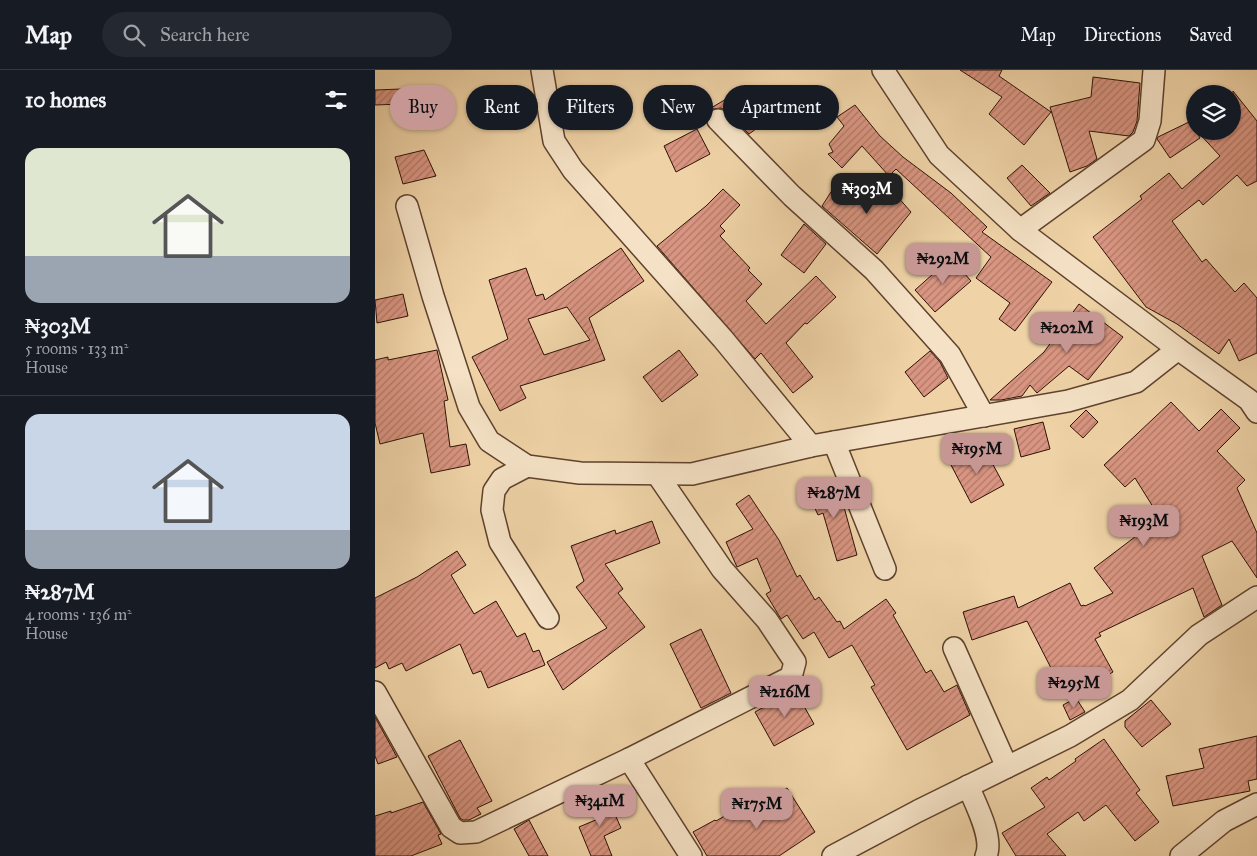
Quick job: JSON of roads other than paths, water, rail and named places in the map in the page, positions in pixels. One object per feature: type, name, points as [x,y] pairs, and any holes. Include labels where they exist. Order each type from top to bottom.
[{"type":"street","points":[[542,70],[554,141],[573,170],[723,339],[811,446]]},
{"type":"street","points":[[883,70],[939,155],[1020,230],[1178,349],[1254,402]]},
{"type":"street","points":[[1020,230],[1144,140],[1150,121],[1154,70]]},
{"type":"street","points":[[718,120],[791,196],[874,270],[950,355],[984,416]]},
{"type":"street","points":[[407,206],[433,296],[469,407],[489,441],[527,466],[580,473],[693,474],[811,446],[1068,401],[1136,382],[1178,349]]},
{"type":"street","points":[[834,442],[885,569]]},
{"type":"street","points":[[527,466],[501,479],[494,491],[493,510],[500,542],[548,618]]},
{"type":"street","points":[[375,692],[451,828],[460,833],[476,832],[629,759],[791,677],[795,662],[767,620],[722,569],[657,474]]},
{"type":"street","points":[[833,856],[1069,736],[1130,700],[1199,635],[1257,597]]},
{"type":"street","points":[[954,648],[1007,767]]},
{"type":"street","points":[[629,759],[691,856]]},
{"type":"street","points":[[968,786],[987,835],[988,853],[986,856]]},
{"type":"street","points":[[1181,856],[1225,822],[1257,804]]}]
